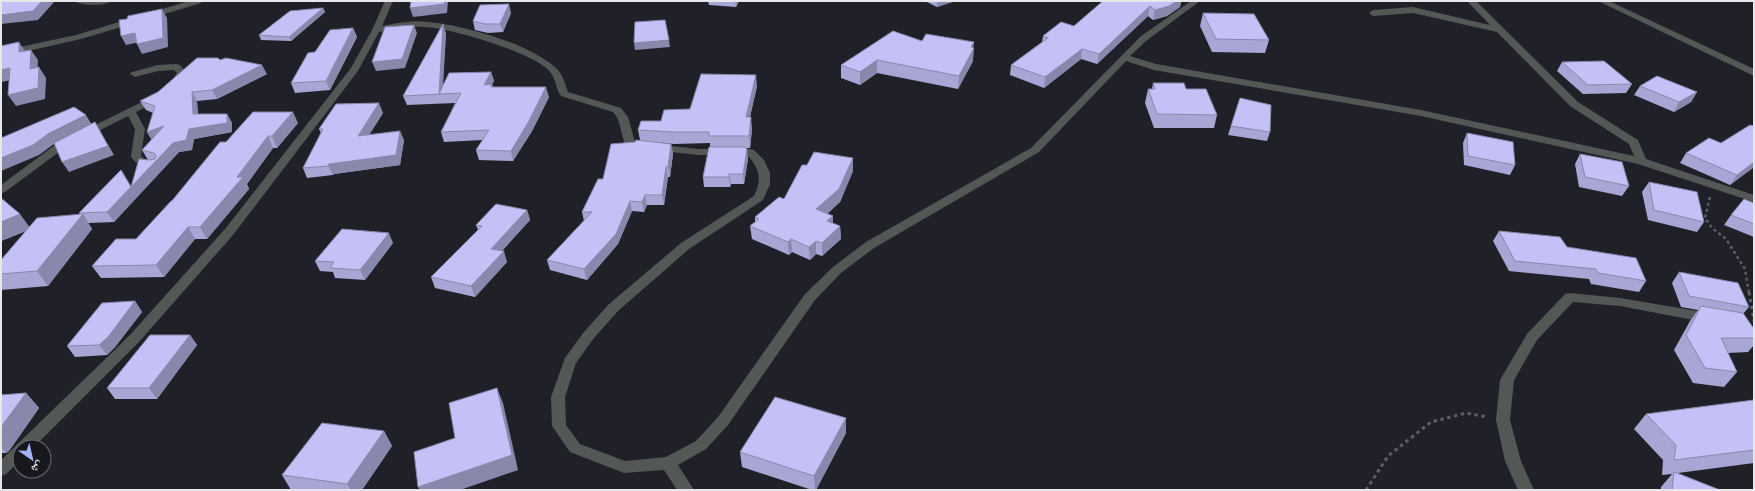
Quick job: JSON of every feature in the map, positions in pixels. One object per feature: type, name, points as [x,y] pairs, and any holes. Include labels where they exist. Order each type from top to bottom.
[{"type":"street","points":[[79,1],[108,1]]},
{"type":"street","points":[[1,54],[78,37],[198,1]]},
{"type":"street","points":[[32,439],[134,339],[229,232],[355,69],[376,30],[389,1]]},
{"type":"street","points":[[376,30],[413,23],[475,34],[516,49],[538,60],[554,71],[564,94],[616,110],[622,114],[624,128],[631,145],[698,152],[750,152],[761,162],[765,175],[764,188],[759,198],[685,246],[613,308],[589,336],[570,362],[558,397],[559,426],[574,448],[624,467],[668,463],[701,445],[723,421],[810,297],[837,270],[870,245],[1035,150],[1143,39],[1196,1]]},
{"type":"street","points":[[1471,1],[1502,30],[1574,104],[1634,142],[1641,161]]},
{"type":"street","points":[[1602,1],[1754,73]]},
{"type":"street","points":[[1373,13],[1413,10],[1502,30]]},
{"type":"street","points":[[1124,57],[1154,67],[1421,113],[1641,161],[1754,199]]},
{"type":"street","points":[[1,190],[59,147],[131,112],[162,94],[175,84],[182,73],[177,68],[158,68],[135,74]]},
{"type":"street","points":[[131,112],[140,129],[136,157],[142,163],[155,166]]},
{"type":"street","points":[[1526,490],[1513,461],[1503,420],[1507,380],[1532,337],[1570,297],[1620,302],[1724,321]]},
{"type":"street","points":[[1,470],[12,459]]},
{"type":"street","points":[[668,463],[686,490]]},
{"type":"path","points":[[1713,185],[1706,218],[1712,228],[1726,239],[1744,269],[1754,322]]},
{"type":"path","points":[[1366,490],[1388,456],[1431,422],[1466,413],[1503,420]]},
{"type":"building","points":[[1,1],[42,1],[33,11],[1,15]]},
{"type":"building","points":[[411,1],[445,1],[444,4],[410,8]]},
{"type":"building","points":[[1103,1],[1177,1],[1169,6],[1155,10],[1150,6],[1099,54],[1082,49],[1045,77],[1011,65],[1048,38],[1043,36],[1061,22],[1074,26]]},
{"type":"building","points":[[509,4],[500,24],[485,24],[473,21],[480,5]]},
{"type":"building","points":[[323,8],[289,37],[259,35],[290,11]]},
{"type":"building","points":[[162,9],[163,38],[137,44],[135,33],[121,36],[119,20],[127,19],[128,16]]},
{"type":"building","points":[[1203,13],[1254,14],[1269,40],[1216,39]]},
{"type":"building","points":[[665,20],[669,40],[634,43],[635,22]]},
{"type":"building","points":[[443,24],[439,94],[449,73],[491,72],[484,85],[492,84],[491,87],[546,87],[529,121],[511,151],[476,150],[489,130],[441,132],[461,93],[403,96]]},
{"type":"building","points":[[414,25],[402,59],[372,62],[385,27]]},
{"type":"building","points":[[353,28],[326,81],[291,83],[308,53],[315,52],[330,30]]},
{"type":"building","points":[[893,31],[922,41],[926,34],[974,42],[971,47],[974,48],[959,76],[877,60],[860,72],[841,65]]},
{"type":"building","points":[[19,42],[19,52],[31,50],[30,69],[39,67],[38,88],[8,95],[10,68],[1,70],[1,46]]},
{"type":"building","points":[[197,58],[218,58],[220,60],[226,58],[262,65],[212,90],[192,92],[193,114],[227,114],[227,123],[189,129],[186,140],[173,143],[131,187],[139,159],[155,159],[156,155],[154,153],[142,150],[164,126],[147,132],[155,106],[140,101],[158,92]]},
{"type":"building","points":[[1604,61],[1632,84],[1588,85],[1562,62]]},
{"type":"building","points":[[701,74],[756,75],[746,117],[751,117],[749,136],[709,136],[709,132],[638,130],[641,121],[661,121],[664,110],[690,109]]},
{"type":"building","points":[[1657,76],[1697,92],[1679,102],[1640,86]]},
{"type":"building","points":[[1153,83],[1184,83],[1186,89],[1206,89],[1217,115],[1157,114],[1148,89],[1155,89]]},
{"type":"building","points":[[1240,98],[1271,105],[1270,132],[1231,126]]},
{"type":"building","points":[[379,103],[358,136],[400,131],[396,155],[329,164],[328,166],[303,168],[323,129],[319,129],[336,104]]},
{"type":"building","points":[[74,107],[86,115],[48,134],[33,145],[1,158],[1,138]]},
{"type":"building","points":[[253,112],[293,112],[272,136],[268,136],[237,177],[243,177],[200,227],[188,227],[156,265],[92,266],[116,239],[136,239],[172,200],[171,202],[220,142],[226,142]]},
{"type":"building","points":[[95,122],[108,146],[62,162],[54,143]]},
{"type":"building","points":[[1750,125],[1754,126],[1754,162],[1737,175],[1686,153],[1709,138],[1721,143]]},
{"type":"building","points":[[1467,133],[1513,142],[1515,165],[1468,156]]},
{"type":"building","points":[[636,140],[671,144],[662,195],[645,195],[642,202],[630,201],[616,234],[584,269],[547,260],[592,212],[582,212],[598,179],[603,179],[611,144],[635,142]]},
{"type":"building","points":[[709,147],[745,147],[747,149],[743,174],[729,174],[729,177],[703,177]]},
{"type":"building","points":[[814,152],[853,158],[839,189],[816,209],[833,216],[827,221],[840,226],[822,243],[816,241],[809,247],[791,239],[788,242],[750,226],[759,219],[755,217],[779,197],[784,199],[802,165],[807,165]]},
{"type":"building","points":[[1580,154],[1622,162],[1629,186],[1585,177]]},
{"type":"building","points":[[121,170],[131,187],[107,212],[79,213]]},
{"type":"building","points":[[1649,182],[1697,192],[1704,222],[1654,210]]},
{"type":"building","points":[[1,198],[20,214],[1,222]]},
{"type":"building","points":[[1744,199],[1754,203],[1754,224],[1731,215]]},
{"type":"building","points":[[496,204],[527,210],[491,249],[504,251],[471,286],[431,277],[482,226],[476,225]]},
{"type":"building","points":[[83,214],[37,271],[1,274],[1,260],[37,218]]},
{"type":"building","points":[[342,229],[389,233],[360,270],[330,268],[334,262],[315,261]]},
{"type":"building","points":[[1499,231],[1560,237],[1567,247],[1636,258],[1646,281],[1598,273],[1596,269],[1515,261]]},
{"type":"building","points":[[1679,272],[1738,283],[1749,307],[1689,296]]},
{"type":"building","points":[[135,301],[108,337],[99,345],[67,346],[102,303]]},
{"type":"building","points":[[1701,306],[1743,313],[1754,329],[1754,338],[1721,338],[1737,372],[1705,368],[1686,335]]},
{"type":"building","points":[[150,335],[190,335],[149,388],[107,388]]},
{"type":"building","points":[[497,388],[512,455],[418,487],[414,452],[455,438],[449,403]]},
{"type":"building","points":[[26,393],[1,427],[1,395]]},
{"type":"building","points":[[775,397],[846,418],[814,476],[740,452]]},
{"type":"building","points":[[1754,400],[1754,450],[1674,460],[1676,445],[1646,414]]},
{"type":"building","points":[[322,423],[384,431],[347,484],[282,475]]},
{"type":"building","points":[[1674,472],[1720,490],[1672,490]]}]
